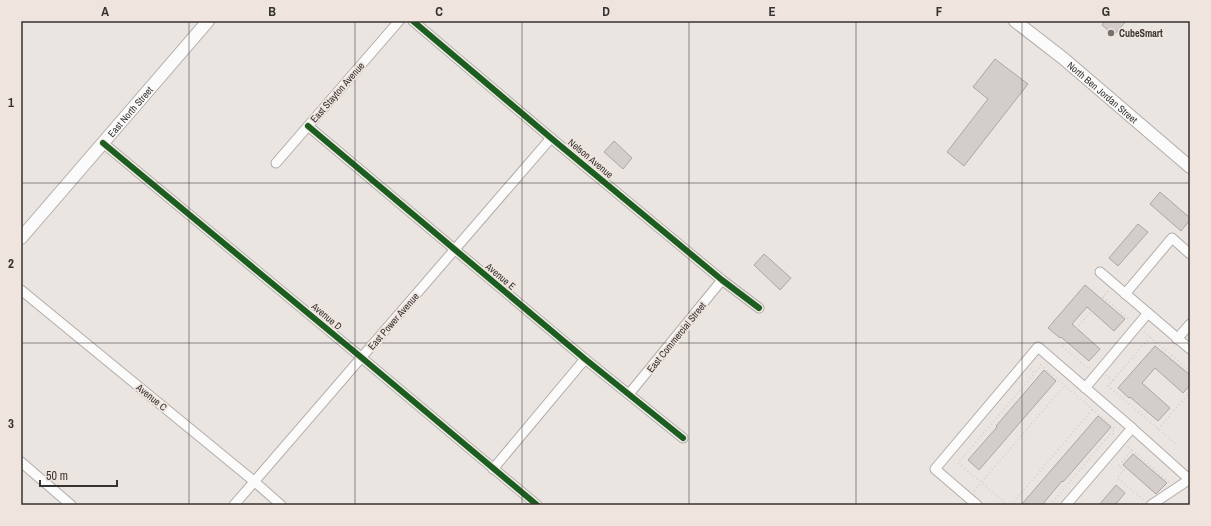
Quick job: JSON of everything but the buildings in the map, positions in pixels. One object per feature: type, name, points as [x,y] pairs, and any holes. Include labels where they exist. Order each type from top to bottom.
[{"type":"street","name":"East North Street","points":[[21,238],[208,21]]},
{"type":"street","name":"East Stayton Avenue","points":[[276,163],[399,21]]},
{"type":"street","name":"Nelson Avenue","points":[[413,21],[722,280],[760,308]]},
{"type":"street","name":"North Ben Jordan Street","points":[[1015,21],[1070,64],[1189,166]]},
{"type":"street","name":"Avenue E","points":[[308,126],[585,359],[683,438]]},
{"type":"street","name":"East Power Avenue","points":[[234,505],[551,138]]},
{"type":"street","name":"Avenue D","points":[[103,143],[537,505]]},
{"type":"street","points":[[1125,294],[1172,238],[1190,254]]},
{"type":"street","points":[[1100,272],[1190,350]]},
{"type":"street","name":"East Commercial Street","points":[[629,394],[722,280]]},
{"type":"street","name":"Avenue C","points":[[21,290],[281,505]]},
{"type":"street","points":[[1085,388],[1148,313]]},
{"type":"street","points":[[1177,339],[1190,324]]},
{"type":"street","points":[[977,505],[935,469],[1038,347],[1190,480],[1148,503]]},
{"type":"street","points":[[493,469],[585,359]]},
{"type":"street","points":[[1066,505],[1132,428]]},
{"type":"street","points":[[21,462],[71,505]]},
{"type":"path","points":[[1113,381],[1092,364],[1088,368],[1062,346],[1114,284]]},
{"type":"path","points":[[1103,297],[1190,371]]},
{"type":"path","points":[[1050,505],[1115,429],[1092,409],[1064,385],[1041,365],[958,463],[1009,505],[1092,409],[1100,400],[1110,388],[1108,386],[1150,337]]},
{"type":"path","points":[[1024,364],[1035,373]]},
{"type":"path","points":[[968,498],[1072,376]]},
{"type":"path","points":[[1110,388],[1177,445]]},
{"type":"path","points":[[1158,429],[1190,392]]},
{"type":"path","points":[[1112,432],[1177,488]]},
{"type":"path","points":[[1132,450],[1119,466],[1124,470],[1117,478],[1148,503]]},
{"type":"cycle path","points":[[413,21],[722,280],[759,308]]},
{"type":"cycle path","points":[[308,126],[585,359],[683,438]]},
{"type":"cycle path","points":[[103,143],[537,505]]},
{"type":"place","name":"CubeSmart","points":[[1111,33]]}]
